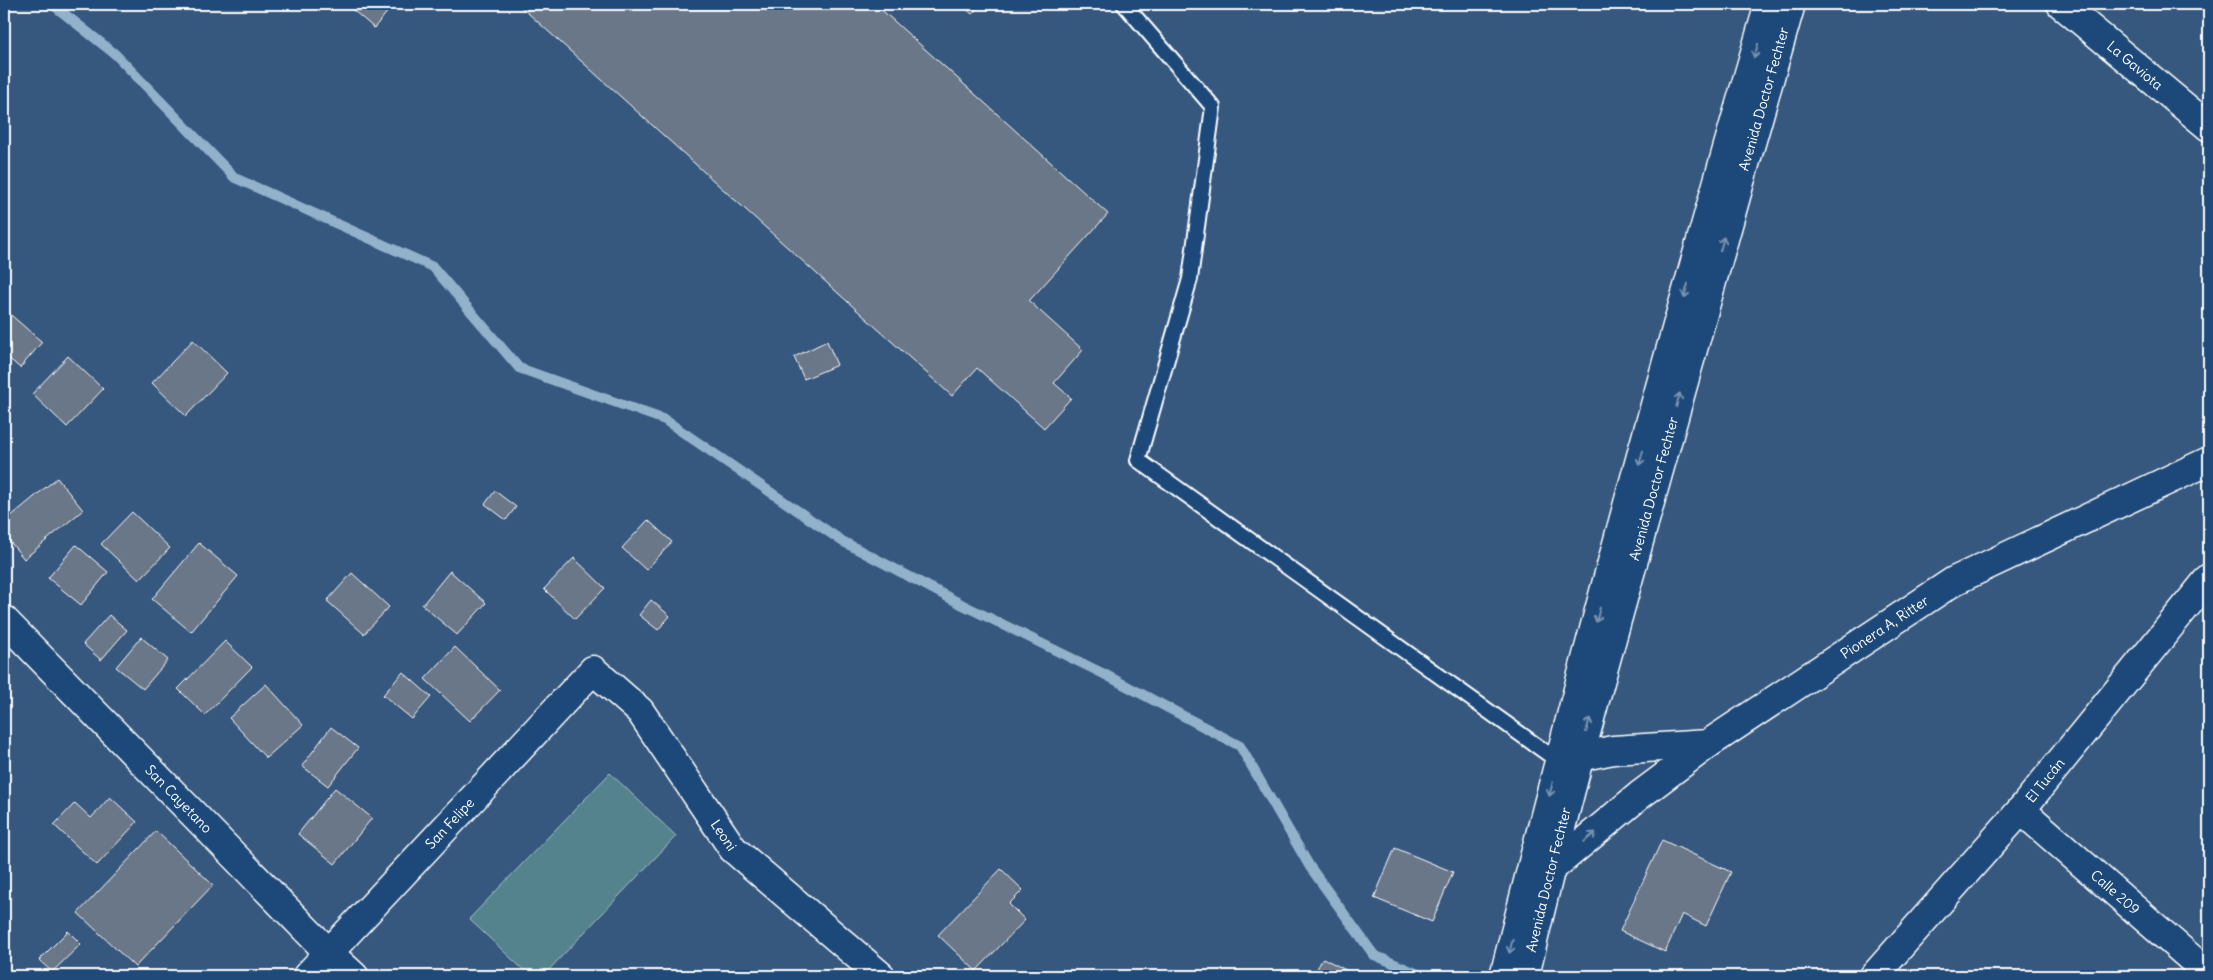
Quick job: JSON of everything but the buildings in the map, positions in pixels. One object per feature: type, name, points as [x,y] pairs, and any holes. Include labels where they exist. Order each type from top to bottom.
[{"type":"street","name":"Avenida Doctor Fechter","points":[[1525,976],[1549,871],[1569,759],[1699,243],[1769,4]]},
{"type":"street","name":"Avenida Doctor Fechter","points":[[1504,976],[1525,890],[1569,759],[1710,285],[1791,4]]},
{"type":"street","name":"La Gaviota","points":[[2061,4],[2209,127]]},
{"type":"street","name":"Pionera A, Ritter","points":[[1569,759],[1613,750],[1708,744],[1954,582],[2209,461]]},
{"type":"street","name":"El Tucán","points":[[1874,976],[2021,810],[2209,578]]},
{"type":"street","name":"San Cayetano","points":[[4,620],[329,953],[354,976]]},
{"type":"street","name":"San Felipe","points":[[307,976],[593,670]]},
{"type":"street","name":"Leoni","points":[[593,670],[640,711],[733,849],[882,976]]},
{"type":"street","points":[[1525,890],[1640,795],[1708,744]]},
{"type":"street","name":"Calle 209","points":[[2021,810],[2209,974]]},
{"type":"lane","points":[[1124,4],[1213,107],[1190,279],[1138,460],[1569,759]]},
{"type":"green space","points":[[610,773],[676,836],[543,976],[530,976],[469,919]]},
{"type":"waterway","points":[[52,4],[115,54],[235,178],[433,267],[519,368],[665,420],[842,541],[963,605],[1104,674],[1240,746],[1310,867],[1374,955],[1423,976]]}]
